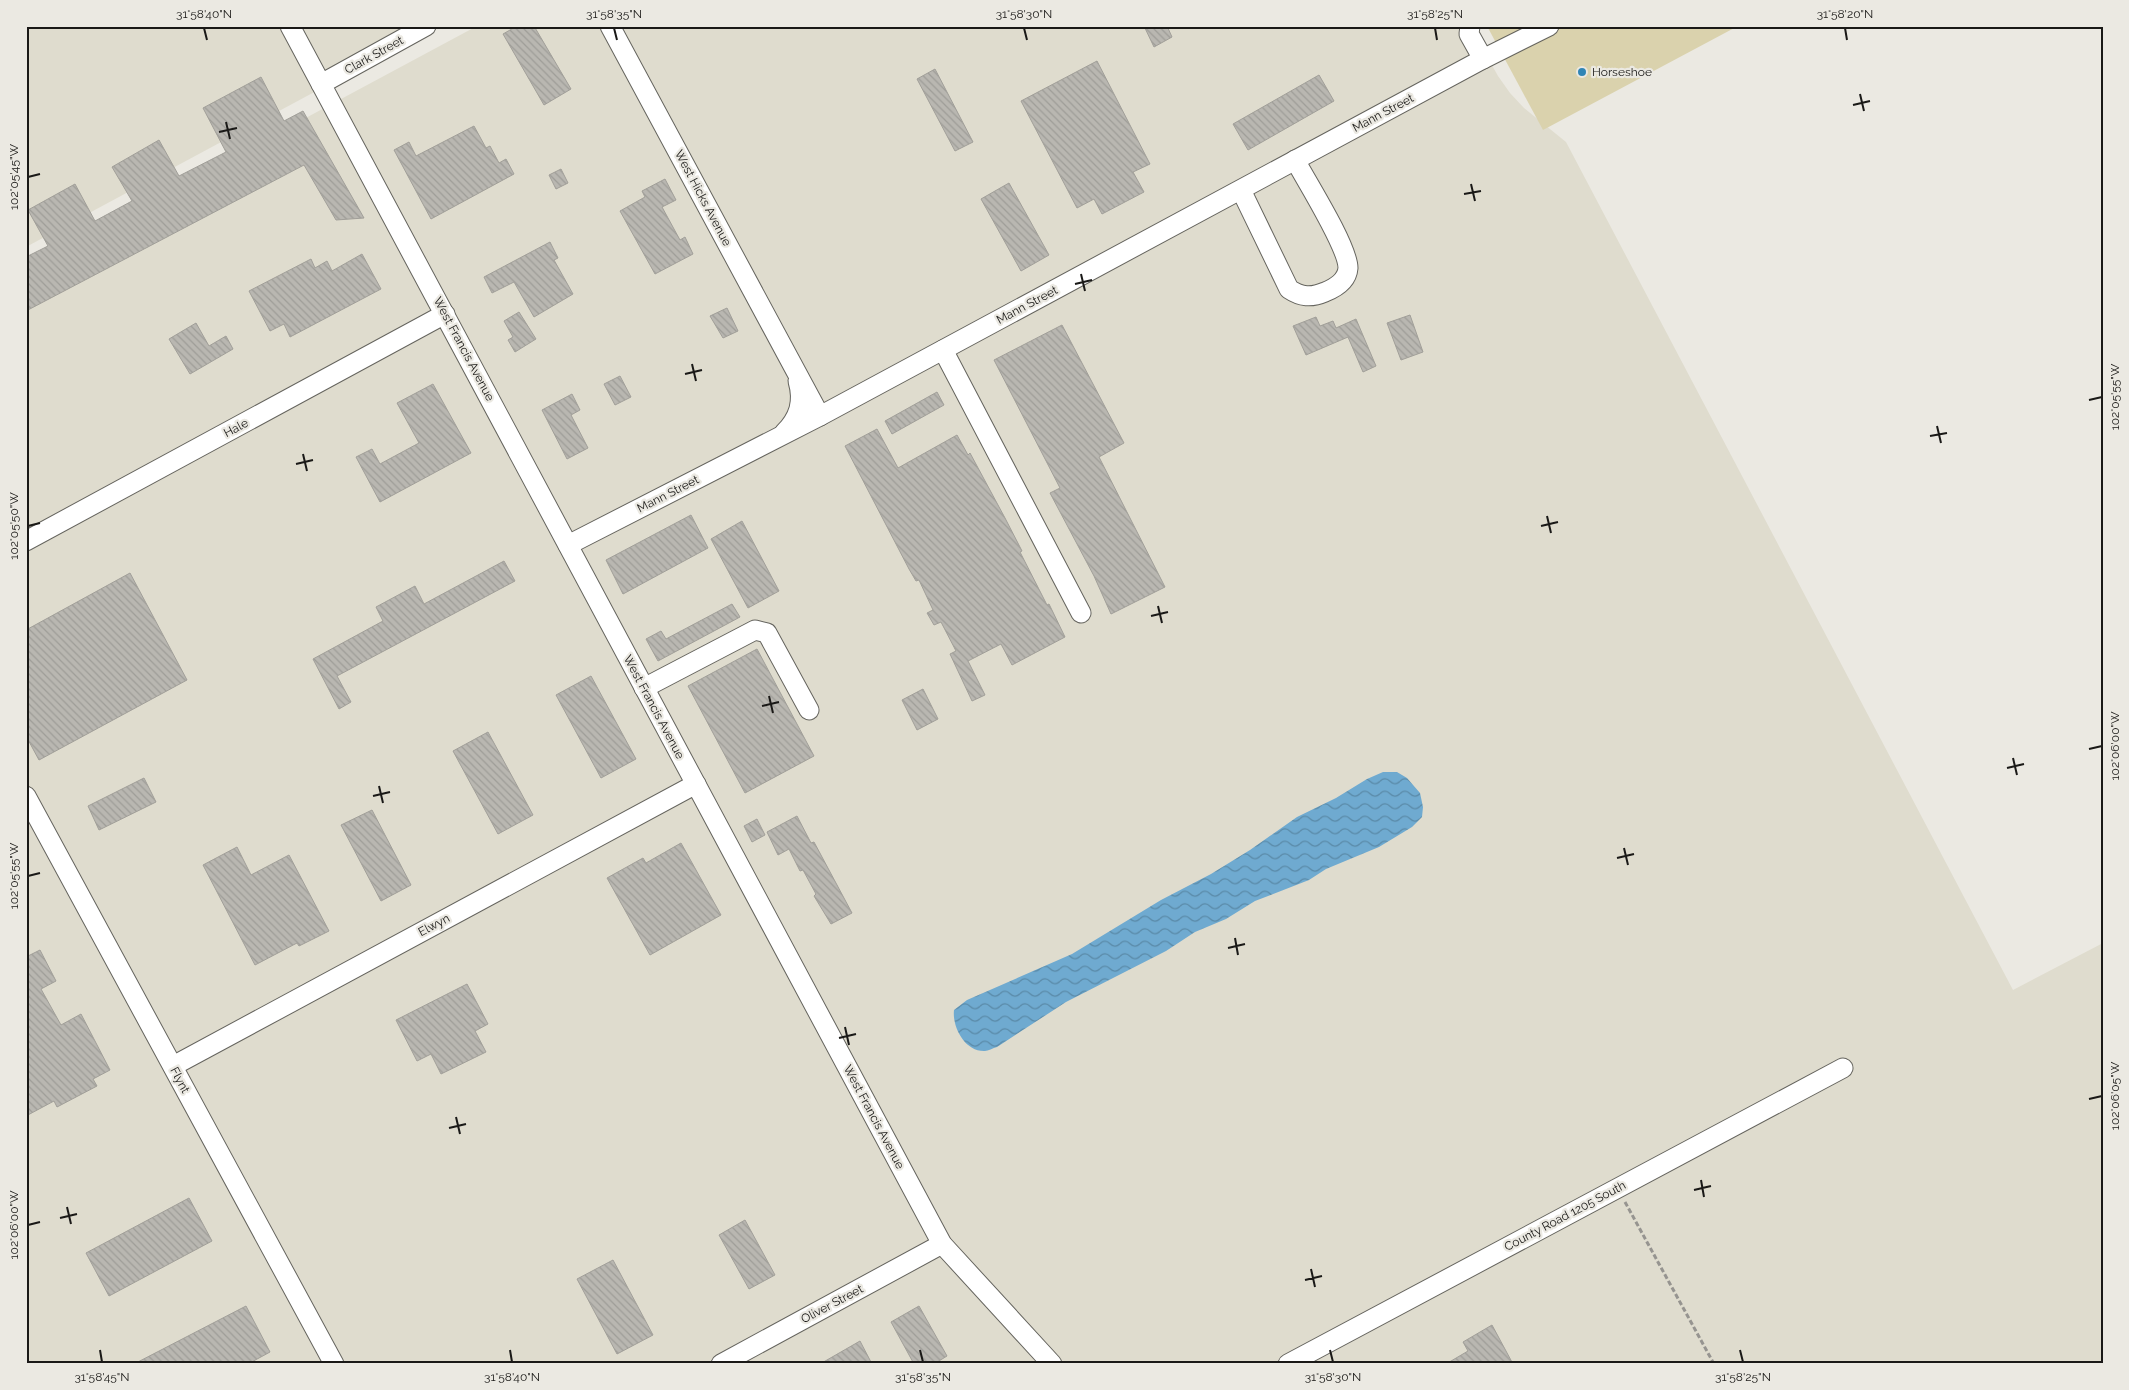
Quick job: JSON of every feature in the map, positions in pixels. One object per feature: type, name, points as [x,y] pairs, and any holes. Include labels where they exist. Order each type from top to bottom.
[{"type":"street","name":"West Francis Avenue","points":[[290,26],[942,1244],[1052,1364]]},
{"type":"street","name":"Clark Street","points":[[321,84],[426,26]]},
{"type":"street","name":"West Hicks Avenue","points":[[610,26],[820,416]]},
{"type":"street","points":[[1470,26],[1469,34],[1483,59]]},
{"type":"street","name":"Mann Street","points":[[568,545],[775,440],[1483,59],[1549,26]]},
{"type":"street","points":[[1241,190],[1289,289],[1298,295],[1312,296],[1339,285],[1346,276],[1348,267],[1340,242],[1295,160]]},
{"type":"street","name":"Hale","points":[[26,541],[445,314]]},
{"type":"street","points":[[943,350],[1081,613]]},
{"type":"street","name":"West Hicks Avenue","points":[[775,440],[791,426],[800,409],[801,391],[795,370]]},
{"type":"street","points":[[644,688],[755,630],[766,633],[809,710]]},
{"type":"street","name":"Elwyn","points":[[173,1066],[696,784]]},
{"type":"street","name":"Flynt","points":[[26,796],[334,1364]]},
{"type":"street","name":"County Road 1205 South","points":[[1288,1364],[1844,1068]]},
{"type":"street","name":"Oliver Street","points":[[721,1364],[942,1244]]},
{"type":"path","points":[[1617,1188],[1714,1364]]},
{"type":"shaded area","points":[[26,26],[437,26],[26,247]]},
{"type":"shaded area","points":[[477,26],[1470,26],[1498,76],[1510,93],[1524,108],[1566,142],[2013,990],[2103,943],[2103,1364],[26,1364],[26,268]]},
{"type":"shaded area","name":"Horseshoe","points":[[1487,26],[1738,26],[1543,130]]},
{"type":"water","points":[[1383,772],[1397,772],[1407,778],[1420,793],[1423,807],[1422,817],[1412,827],[1379,847],[1326,869],[1309,880],[1255,901],[1226,919],[1195,932],[1166,951],[1066,1002],[997,1047],[986,1051],[978,1050],[971,1047],[961,1037],[955,1024],[954,1010],[967,1000],[1072,954],[1161,900],[1211,874],[1250,850],[1297,817]]},
{"type":"building","points":[[517,26],[534,26],[571,89],[544,105],[503,34]]},
{"type":"building","points":[[1144,26],[1167,26],[1172,37],[1154,47]]},
{"type":"building","points":[[1097,61],[1150,164],[1133,172],[1144,192],[1102,214],[1094,199],[1077,208],[1021,101]]},
{"type":"building","points":[[935,69],[973,142],[955,151],[917,79]]},
{"type":"building","points":[[1319,75],[1334,101],[1248,150],[1233,124]]},
{"type":"building","points":[[261,77],[284,121],[303,111],[364,218],[336,220],[304,165],[26,311],[26,257],[48,246],[28,210],[75,184],[95,221],[132,201],[112,167],[159,140],[179,176],[226,152],[203,108]]},
{"type":"building","points":[[474,126],[486,148],[490,146],[499,163],[506,159],[514,174],[431,219],[394,150],[409,142],[416,156]]},
{"type":"building","points":[[561,169],[568,183],[556,189],[549,175]]},
{"type":"building","points":[[665,179],[676,200],[662,207],[680,240],[685,237],[693,254],[655,274],[620,211],[645,197],[642,191]]},
{"type":"building","points":[[1009,183],[1049,255],[1021,271],[981,199]]},
{"type":"building","points":[[550,242],[558,258],[554,260],[573,294],[534,317],[514,282],[492,293],[484,277]]},
{"type":"building","points":[[362,254],[381,289],[290,337],[284,324],[270,331],[249,291],[311,259],[315,268],[327,261],[332,271]]},
{"type":"building","points":[[727,308],[738,331],[723,338],[710,316]]},
{"type":"building","points":[[519,312],[536,339],[515,352],[508,340],[513,337],[504,321]]},
{"type":"building","points":[[1410,315],[1423,352],[1401,360],[1387,323]]},
{"type":"building","points":[[1316,317],[1320,326],[1333,321],[1336,328],[1356,319],[1376,366],[1363,372],[1348,337],[1306,355],[1293,326]]},
{"type":"building","points":[[196,323],[209,346],[226,336],[233,349],[190,374],[169,339]]},
{"type":"building","points":[[1062,325],[1124,443],[1099,457],[1165,587],[1111,614],[1094,576],[1050,493],[1060,488],[994,360]]},
{"type":"building","points":[[620,376],[631,397],[615,405],[604,384]]},
{"type":"building","points":[[433,384],[471,453],[380,502],[356,457],[372,449],[380,464],[419,443],[397,403]]},
{"type":"building","points":[[937,392],[944,405],[892,434],[885,421]]},
{"type":"building","points":[[572,394],[580,410],[571,415],[588,448],[567,459],[542,410]]},
{"type":"building","points":[[877,429],[898,468],[957,435],[968,455],[970,453],[1005,518],[1022,551],[1020,552],[1065,637],[1012,665],[1001,644],[968,661],[985,695],[972,701],[950,654],[956,651],[941,622],[934,625],[927,613],[933,610],[919,580],[916,581],[909,569],[845,446]]},
{"type":"building","points":[[691,515],[708,548],[623,594],[606,560]]},
{"type":"building","points":[[742,521],[779,591],[748,608],[711,539]]},
{"type":"building","points":[[504,561],[515,581],[337,676],[351,702],[339,709],[313,659],[383,621],[376,607],[415,586],[424,604]]},
{"type":"building","points":[[130,573],[187,680],[39,760],[26,736],[26,630]]},
{"type":"building","points":[[732,604],[740,617],[658,661],[646,639],[661,631],[666,639]]},
{"type":"building","points":[[757,649],[814,756],[745,793],[688,686]]},
{"type":"building","points":[[591,676],[636,759],[601,778],[556,695]]},
{"type":"building","points":[[923,689],[938,719],[917,730],[902,700]]},
{"type":"building","points":[[488,732],[533,815],[498,834],[453,751]]},
{"type":"building","points":[[144,778],[156,802],[99,830],[88,806]]},
{"type":"building","points":[[372,810],[411,885],[381,901],[341,825]]},
{"type":"building","points":[[797,816],[811,843],[814,842],[852,913],[831,924],[814,896],[816,894],[803,870],[800,871],[789,849],[778,855],[767,832]]},
{"type":"building","points":[[757,819],[765,835],[752,842],[744,826]]},
{"type":"building","points":[[681,843],[721,915],[650,955],[607,878],[643,858],[646,863]]},
{"type":"building","points":[[237,847],[251,875],[289,855],[329,931],[299,946],[297,943],[255,965],[203,865]]},
{"type":"building","points":[[40,950],[56,981],[41,989],[61,1025],[81,1014],[110,1070],[93,1079],[97,1086],[57,1107],[54,1101],[26,1116],[26,957]]},
{"type":"building","points":[[467,984],[488,1024],[475,1031],[486,1052],[441,1074],[431,1054],[417,1061],[396,1020]]},
{"type":"building","points":[[189,1198],[212,1241],[109,1296],[86,1253]]},
{"type":"building","points":[[745,1220],[775,1275],[749,1289],[719,1235]]},
{"type":"building","points":[[613,1260],[653,1335],[617,1354],[577,1279]]},
{"type":"building","points":[[246,1306],[270,1352],[248,1364],[134,1364]]},
{"type":"building","points":[[919,1306],[947,1356],[934,1364],[914,1364],[891,1322]]},
{"type":"building","points":[[1492,1325],[1513,1364],[1446,1364],[1468,1351],[1463,1342]]},
{"type":"building","points":[[860,1341],[872,1364],[820,1364]]},
{"type":"place","name":"Horseshoe","points":[[1582,72]]}]
